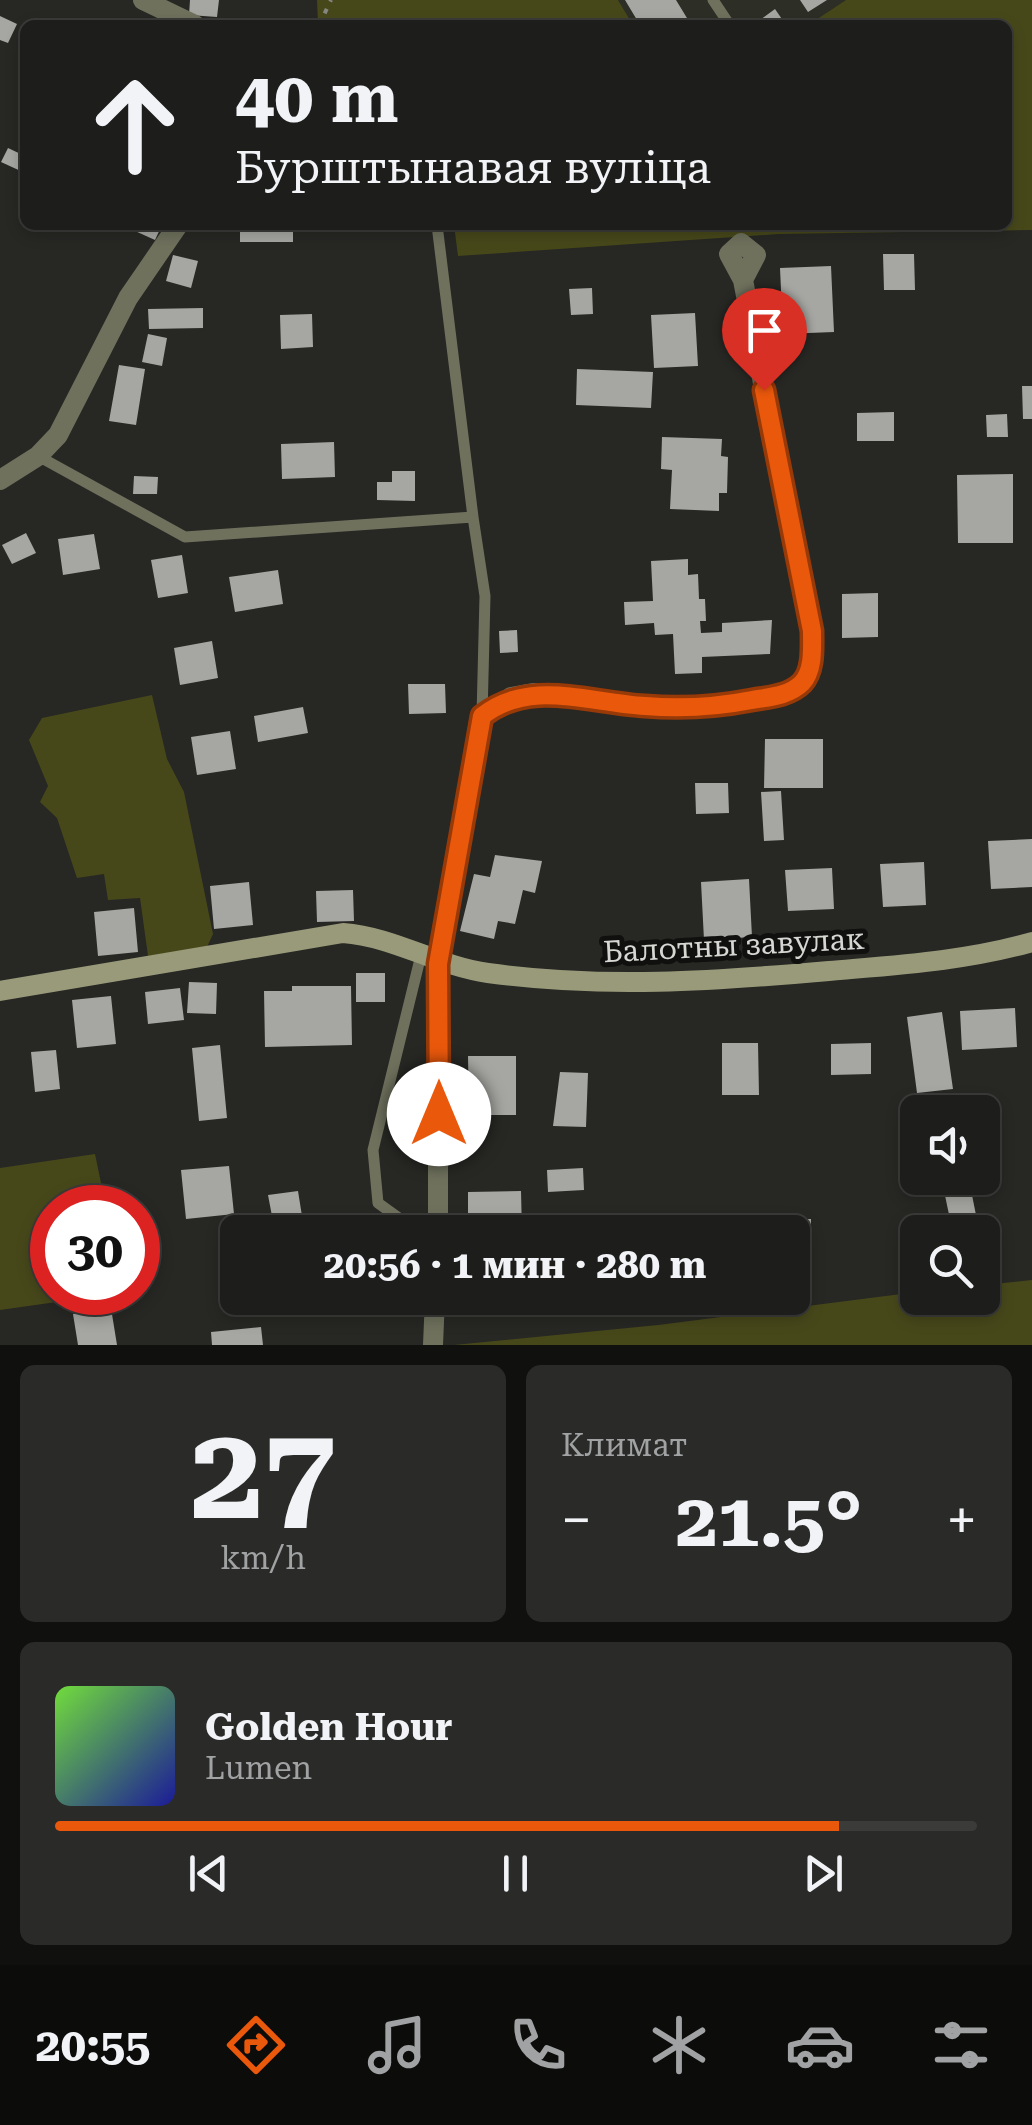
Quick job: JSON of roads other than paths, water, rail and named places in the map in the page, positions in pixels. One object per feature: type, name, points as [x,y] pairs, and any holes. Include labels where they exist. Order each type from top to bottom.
[{"type":"main road","name":"Балотны завулак","points":[[0,991],[314,935],[364,934],[429,959],[592,983],[682,983],[902,965],[1032,942]]},
{"type":"street","points":[[143,0],[184,20]]},
{"type":"street","points":[[0,480],[38,456],[74,410],[128,298],[175,230]]},
{"type":"street","points":[[438,1215],[429,959],[482,716],[511,697],[533,694],[644,706],[707,707],[784,695],[804,682],[812,660],[812,631],[743,280]]},
{"type":"street","points":[[432,1345],[434,1315]]},
{"type":"lane","points":[[439,230],[486,596],[482,716]]},
{"type":"lane","points":[[38,456],[184,537],[473,516]]},
{"type":"lane","points":[[395,1215],[378,1202],[373,1150],[429,959]]}]
